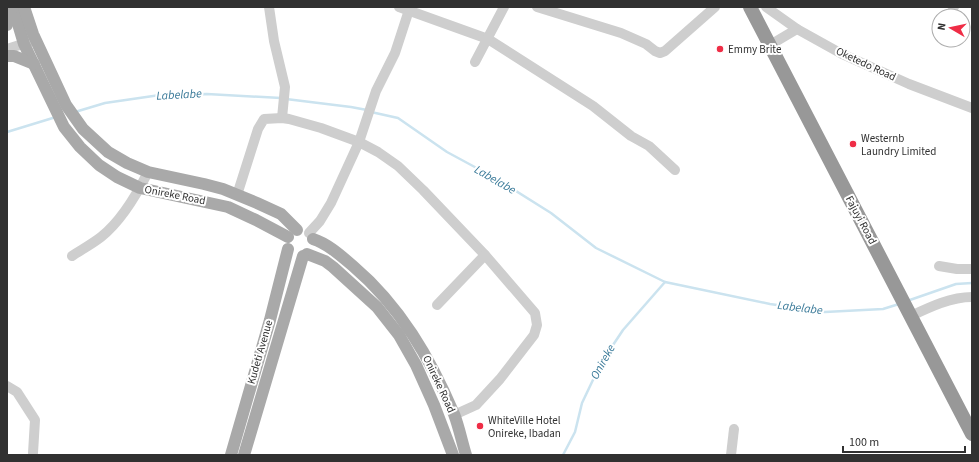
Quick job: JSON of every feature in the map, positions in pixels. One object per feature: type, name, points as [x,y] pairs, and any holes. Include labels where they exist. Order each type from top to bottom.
[{"type":"highway","name":"Fajuyi Road","points":[[750,7],[773,43],[899,283],[972,413]]},
{"type":"highway","name":"Fajuyi Road","points":[[760,7],[773,43]]},
{"type":"highway","name":"Fajuyi Road","points":[[914,310],[972,434]]},
{"type":"main road","points":[[7,25],[12,7]]},
{"type":"main road","name":"Onireke Road","points":[[12,7],[29,39],[61,108],[64,127],[80,147],[99,165],[140,188],[216,203],[299,237],[323,243],[365,277],[389,302],[422,348],[454,415],[466,455]]},
{"type":"main road","name":"Onireke Road","points":[[24,7],[34,64],[61,108],[76,119],[83,129],[108,152],[127,163],[148,172],[223,189],[281,214],[299,237]]},
{"type":"main road","points":[[7,56],[18,58],[34,64]]},
{"type":"main road","name":"Onireke Road","points":[[299,237],[294,255],[305,255],[325,261],[333,267],[377,307],[399,335],[416,365],[434,405],[453,455]]},
{"type":"main road","name":"Kudeti Avenue","points":[[231,455],[270,320],[299,237],[313,245],[311,250],[305,255],[244,455]]},
{"type":"street","points":[[269,7],[274,41],[284,87],[282,118]]},
{"type":"street","points":[[399,7],[410,9],[488,38],[593,106],[631,136],[649,146],[675,170]]},
{"type":"street","points":[[475,62],[504,7]]},
{"type":"street","points":[[537,7],[621,34],[646,44],[660,53],[666,51],[715,7]]},
{"type":"street","name":"Oketedo Road","points":[[766,7],[797,29],[842,54],[909,84],[972,108]]},
{"type":"street","points":[[299,237],[320,221],[330,203],[359,142],[376,91],[395,53],[410,9]]},
{"type":"street","points":[[773,43],[797,29]]},
{"type":"street","points":[[7,42],[29,39]]},
{"type":"street","points":[[7,49],[29,39]]},
{"type":"street","points":[[237,195],[258,129],[264,119],[282,118],[321,128],[359,142],[378,152],[398,166],[423,190],[485,255],[535,314],[537,325],[534,335],[500,379],[476,405],[454,415]]},
{"type":"street","points":[[72,256],[106,233],[140,188],[148,172]]},
{"type":"street","points":[[437,305],[485,255]]},
{"type":"street","points":[[939,266],[957,269],[972,269]]},
{"type":"street","points":[[914,310],[972,297]]},
{"type":"street","points":[[7,386],[17,392],[35,420],[32,454]]},
{"type":"street","points":[[731,455],[734,429]]},
{"type":"waterway","name":"Labelabe","points":[[75,112],[105,103],[160,95],[207,94],[281,98]]},
{"type":"waterway","name":"Labelabe","points":[[286,99],[367,110]]},
{"type":"waterway","name":"Labelabe","points":[[371,112],[398,118],[447,152],[497,179],[551,213],[596,248],[665,282],[770,304],[825,312],[883,309],[899,304]]},
{"type":"waterway","name":"Labelabe","points":[[7,132],[56,117]]},
{"type":"waterway","name":"Onireke","points":[[563,455],[575,432],[582,403],[601,363],[623,330],[665,282]]},
{"type":"waterway","name":"Labelabe","points":[[907,301],[956,284],[972,283]]},
{"type":"place","name":"Emmy Brite","points":[[720,49]]},
{"type":"place","name":"Westernb Laundry Limited","points":[[853,144]]},
{"type":"place","name":"WhiteVille Hotel Onireke, Ibadan","points":[[480,426]]}]
